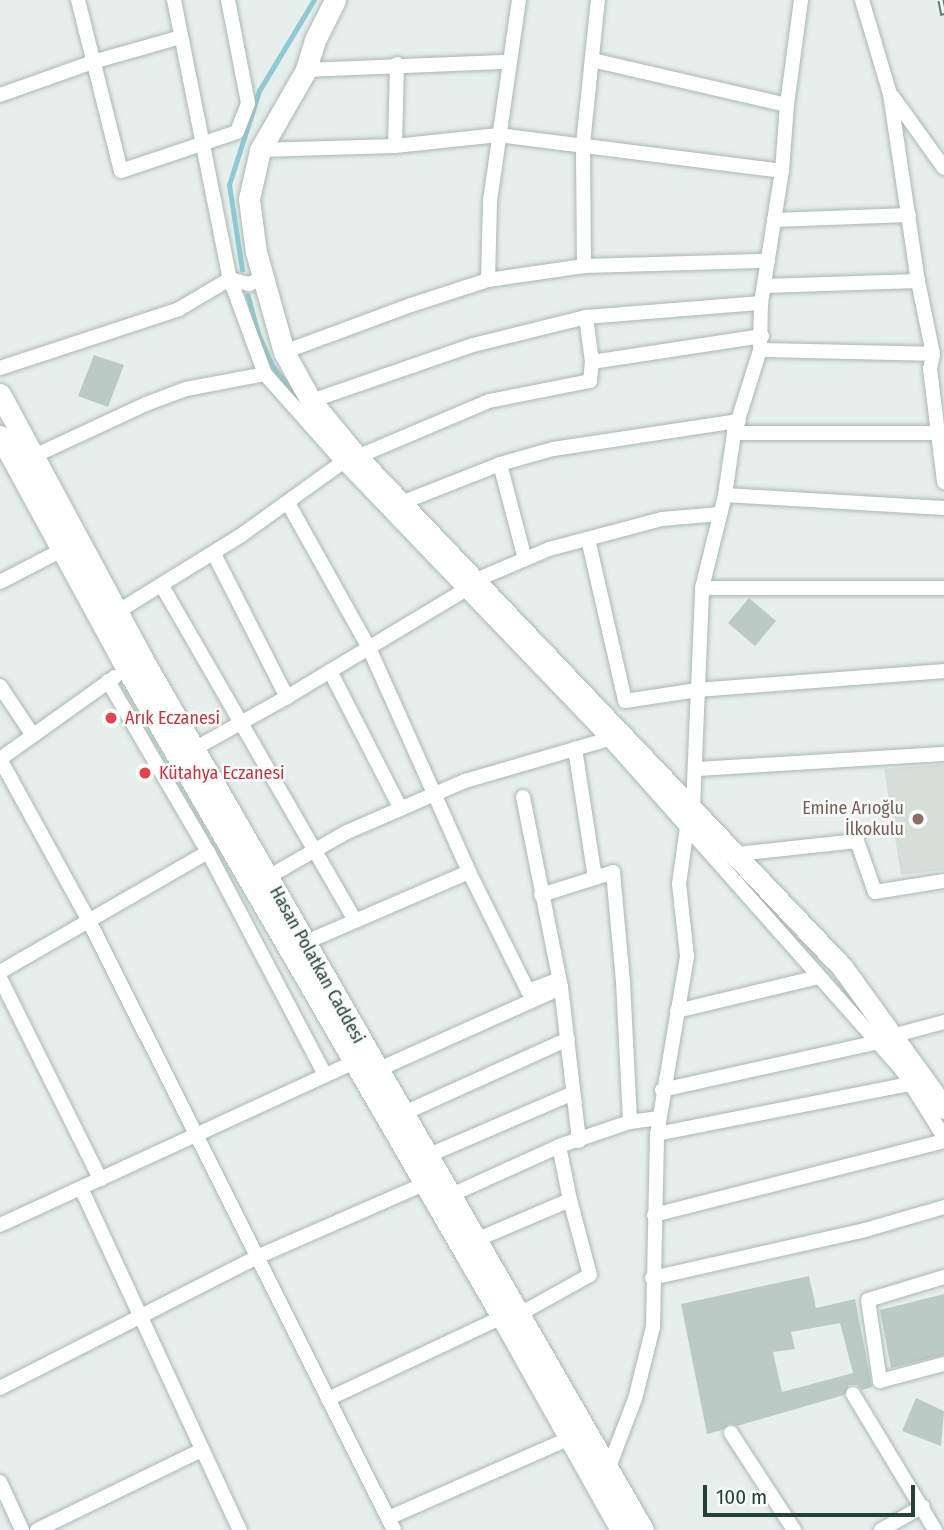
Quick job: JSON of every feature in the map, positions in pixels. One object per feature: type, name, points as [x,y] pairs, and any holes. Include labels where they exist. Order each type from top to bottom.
[{"type":"main road","points":[[306,70],[314,40],[335,0]]},
{"type":"main road","points":[[350,0],[260,150],[249,199],[263,278],[284,352],[311,401],[350,460],[401,503],[471,585],[599,708],[690,817],[737,854],[842,967],[885,1039],[944,1108]]},
{"type":"main road","name":"Hasan Polatkan Caddesi","points":[[0,394],[117,612],[135,665],[424,1185],[609,1467],[643,1530]]},
{"type":"main road","name":"Hasan Polatkan Caddesi","points":[[0,436],[60,551],[194,750],[476,1240],[570,1438],[621,1530]]},
{"type":"street","points":[[78,0],[96,61],[121,172],[237,132],[248,103],[228,0]]},
{"type":"street","points":[[174,0],[230,278],[265,374],[471,585],[609,739],[690,817],[819,977],[885,1039],[944,1139],[654,1215]]},
{"type":"street","points":[[488,281],[490,201],[519,0]]},
{"type":"street","points":[[584,266],[583,144],[598,0]]},
{"type":"street","points":[[609,1467],[635,1399],[653,1327],[657,1133],[662,1090],[687,956],[679,884],[696,769],[702,588],[725,495],[736,427],[761,343],[761,303],[782,171],[787,105],[801,0]]},
{"type":"street","points":[[862,0],[890,94],[918,281],[936,364],[938,433],[944,482]]},
{"type":"street","points":[[0,95],[96,61],[181,37]]},
{"type":"street","points":[[592,60],[787,105]]},
{"type":"street","points":[[306,70],[397,64],[508,62]]},
{"type":"street","points":[[395,146],[397,64]]},
{"type":"street","points":[[890,94],[944,168]]},
{"type":"street","points":[[260,150],[395,146],[498,135],[782,171]]},
{"type":"street","points":[[774,220],[909,215]]},
{"type":"street","points":[[284,352],[411,305],[488,281],[584,266],[768,261]]},
{"type":"street","points":[[0,368],[179,309],[230,278],[249,284],[263,278]]},
{"type":"street","points":[[764,286],[918,281]]},
{"type":"street","points":[[311,401],[473,345],[586,317],[761,303]]},
{"type":"street","points":[[117,612],[214,554],[350,460],[489,401],[590,381],[592,362],[586,317]]},
{"type":"street","points":[[592,362],[761,343],[936,364]]},
{"type":"street","points":[[32,457],[156,400],[186,390],[265,374]]},
{"type":"street","points":[[401,503],[500,464],[553,449],[736,427],[938,433]]},
{"type":"street","points":[[500,464],[525,559]]},
{"type":"street","points":[[725,495],[944,508]]},
{"type":"street","points":[[288,503],[369,648],[469,872],[528,991],[560,983]]},
{"type":"street","points":[[194,750],[471,585],[525,559],[549,549],[662,519],[720,514]]},
{"type":"street","points":[[588,539],[625,701]]},
{"type":"street","points":[[0,582],[60,551]]},
{"type":"street","points":[[214,554],[287,697]]},
{"type":"street","points":[[162,586],[355,920]]},
{"type":"street","points":[[702,588],[944,587]]},
{"type":"street","points":[[135,665],[108,681],[0,759],[89,921],[391,1524],[570,1438]]},
{"type":"street","points":[[330,671],[401,809]]},
{"type":"street","points":[[599,708],[625,701],[697,690],[944,671]]},
{"type":"street","points":[[108,681],[208,852],[325,1075]]},
{"type":"street","points":[[0,687],[32,734]]},
{"type":"street","points":[[268,877],[347,832],[465,781],[609,739]]},
{"type":"street","points":[[575,749],[595,877]]},
{"type":"street","points":[[696,769],[944,754]]},
{"type":"street","points":[[523,797],[560,983],[579,1141]]},
{"type":"street","points":[[737,854],[857,841],[875,892],[944,881]]},
{"type":"street","points":[[0,972],[208,852]]},
{"type":"street","points":[[304,943],[469,872]]},
{"type":"street","points":[[541,895],[613,872],[623,982],[630,1122]]},
{"type":"street","points":[[677,1011],[819,977]]},
{"type":"street","points":[[0,978],[100,1179]]},
{"type":"street","points":[[377,1070],[560,983]]},
{"type":"street","points":[[662,1090],[885,1039],[944,1022]]},
{"type":"street","points":[[402,1114],[568,1039]]},
{"type":"street","points":[[0,1224],[355,1062]]},
{"type":"street","points":[[657,1133],[910,1084]]},
{"type":"street","points":[[427,1156],[573,1093]]},
{"type":"street","points":[[449,1196],[559,1146],[630,1122],[659,1118]]},
{"type":"street","points":[[328,1399],[510,1316],[590,1275],[559,1146]]},
{"type":"street","points":[[0,1388],[257,1258],[424,1185]]},
{"type":"street","points":[[81,1188],[139,1318],[240,1530]]},
{"type":"street","points":[[476,1240],[570,1200]]},
{"type":"street","points":[[652,1278],[865,1230],[944,1207]]},
{"type":"street","points":[[944,1277],[868,1300],[880,1381],[944,1364]]},
{"type":"street","points":[[853,1394],[923,1506],[935,1530]]},
{"type":"street","points":[[731,1433],[794,1530]]},
{"type":"street","points":[[37,1530],[202,1450]]},
{"type":"street","points":[[0,1482],[22,1530]]},
{"type":"street","points":[[881,1530],[923,1506]]},
{"type":"shaded area","name":"Emine Arıoğlu İlkokulu","points":[[944,764],[944,870],[901,875],[884,769]]},
{"type":"building","points":[[94,355],[124,365],[108,407],[78,396]]},
{"type":"building","points":[[749,598],[776,621],[755,646],[728,623]]},
{"type":"building","points":[[809,1276],[816,1308],[855,1299],[872,1387],[862,1390],[857,1385],[849,1385],[844,1395],[737,1426],[730,1424],[722,1430],[707,1434],[681,1304]],"holes":[[[840,1323],[853,1373],[782,1392],[773,1352],[795,1349],[791,1332]]]},
{"type":"building","points":[[944,1294],[944,1355],[891,1368],[880,1310]]},
{"type":"building","points":[[916,1398],[944,1411],[941,1446],[902,1431]]},
{"type":"waterway","points":[[242,270],[229,185],[259,91],[314,0]]},
{"type":"waterway","points":[[248,295],[258,333],[273,366],[301,403]]},
{"type":"railway","points":[[941,0],[944,15]]},
{"type":"place","name":"Arık Eczanesi","points":[[111,718]]},
{"type":"place","name":"Kütahya Eczanesi","points":[[145,773]]},
{"type":"place","name":"Emine Arıoğlu İlkokulu","points":[[918,819]]}]
